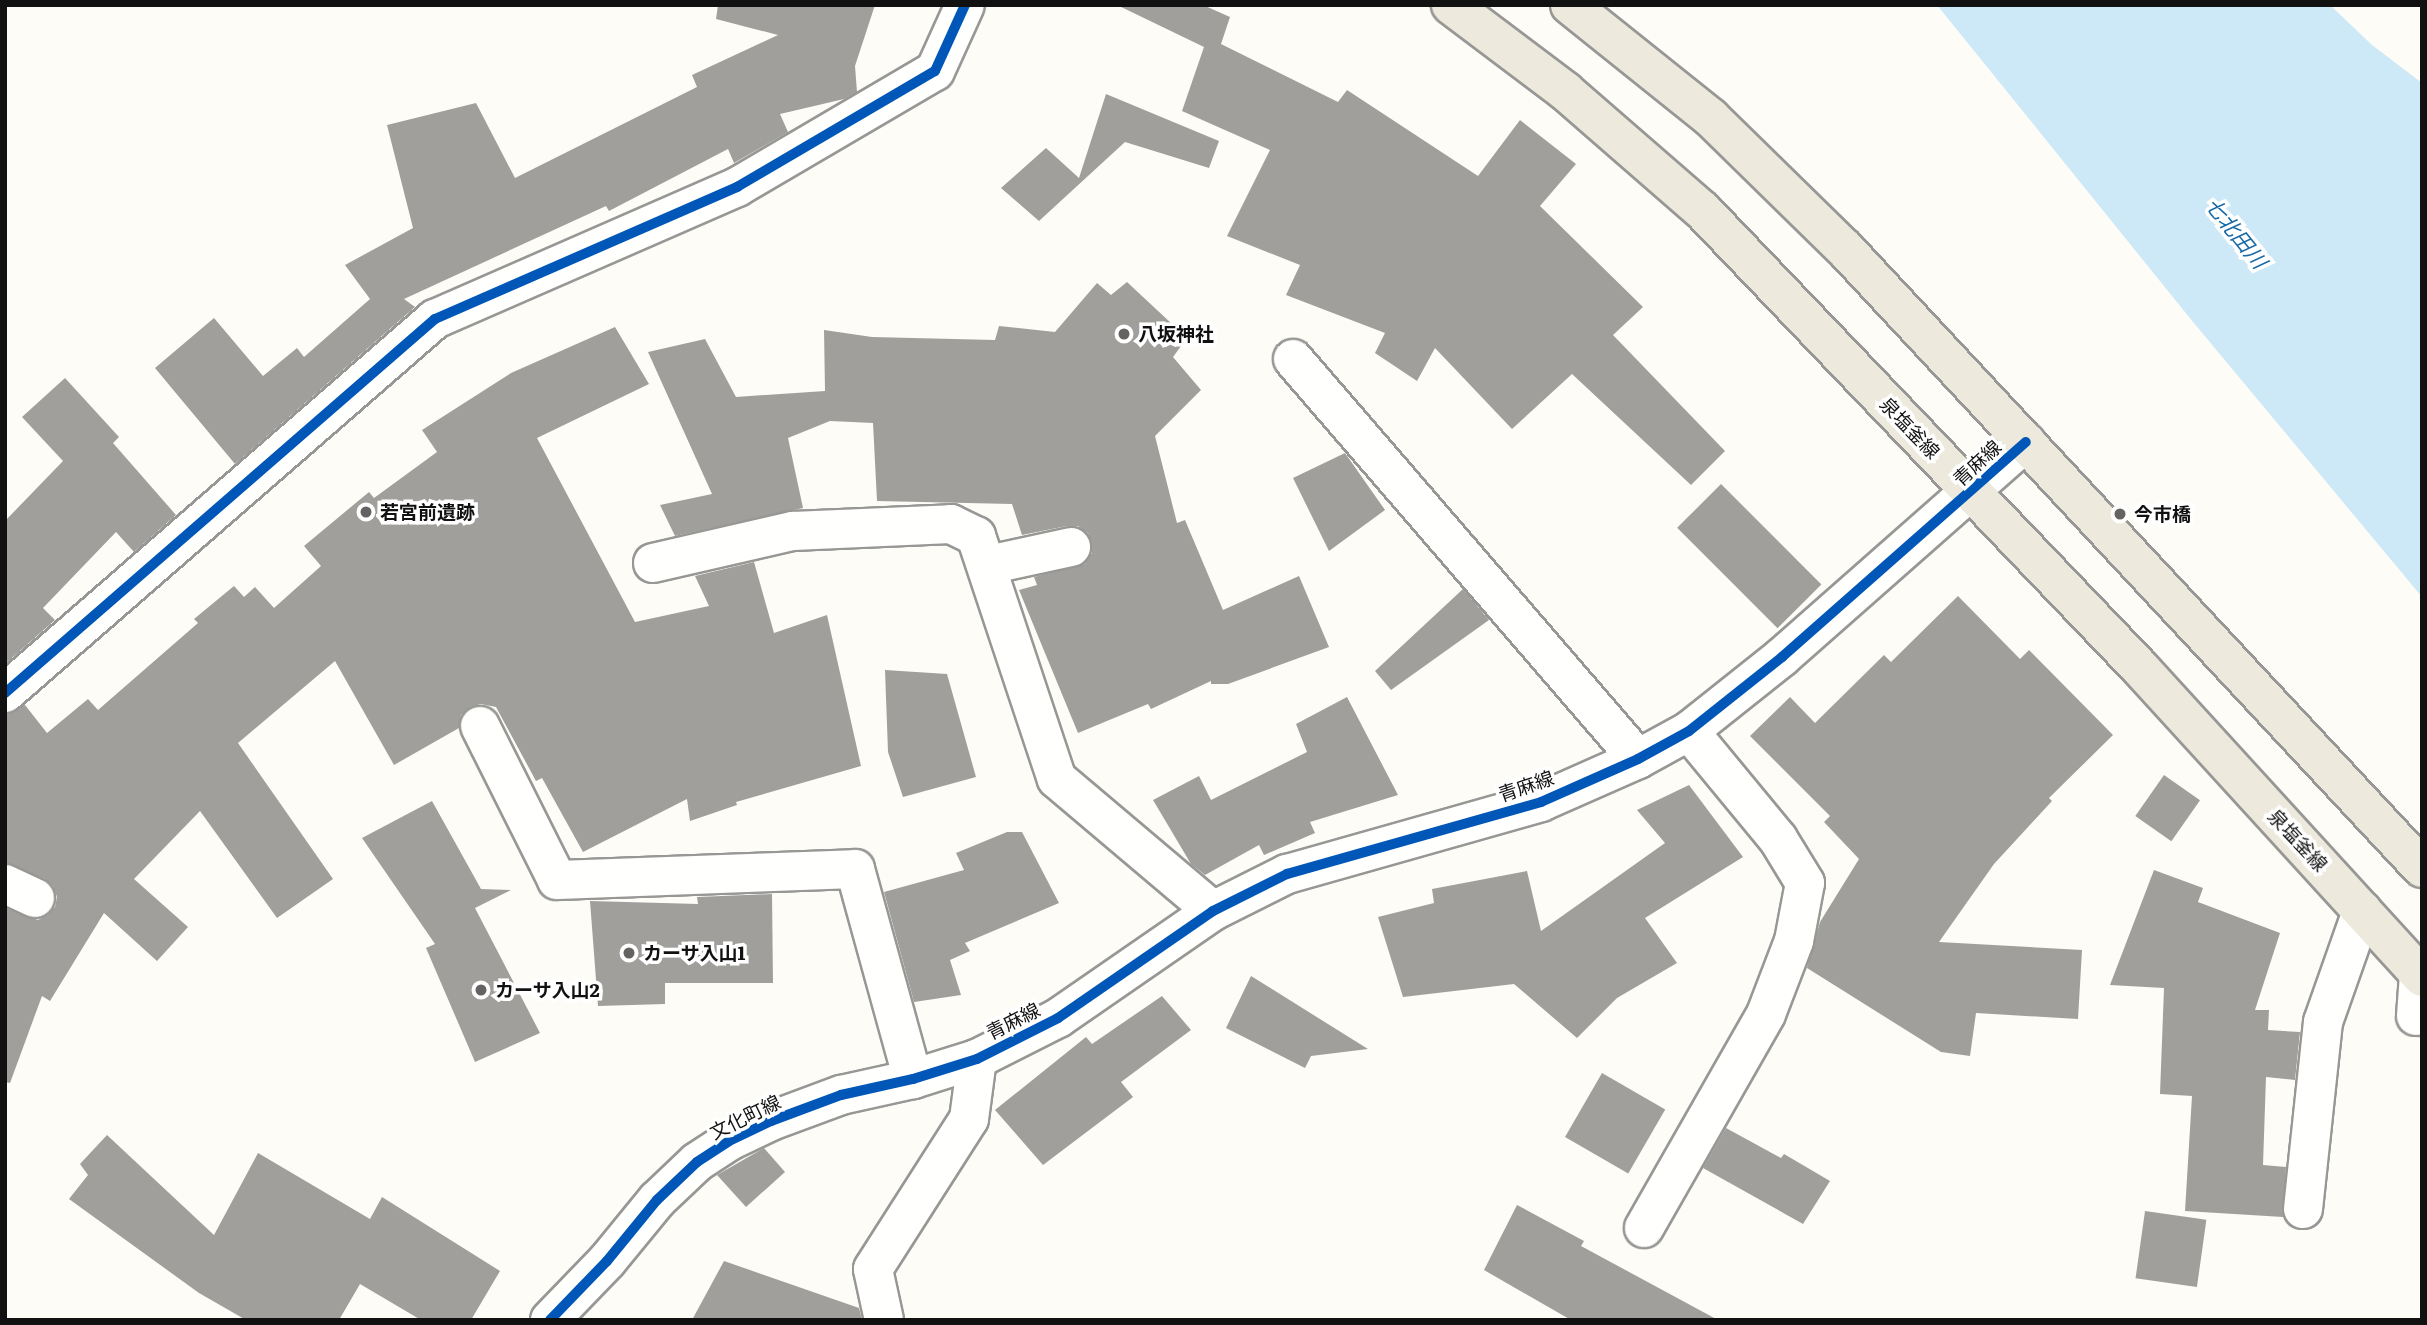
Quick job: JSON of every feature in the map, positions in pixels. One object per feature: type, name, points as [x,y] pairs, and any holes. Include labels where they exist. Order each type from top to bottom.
[{"type":"main road","name":"泉塩釜線","points":[[1451,5],[1564,91],[1703,211],[2141,669],[2421,972]]},
{"type":"main road","points":[[1570,5],[1711,118],[1845,249],[2195,628],[2422,868]]},
{"type":"street","points":[[5,694],[435,319],[737,187],[935,71],[965,5]]},
{"type":"street","points":[[1293,359],[1638,758]]},
{"type":"street","name":"青麻線","points":[[884,1320],[873,1269],[969,1119],[977,1059],[1058,1018],[1213,911],[1287,874],[1541,802],[1638,758],[1689,731],[1782,657],[2026,442]]},
{"type":"street","points":[[653,563],[793,531],[951,524],[976,537],[988,565],[1057,779],[1213,911]]},
{"type":"street","points":[[988,565],[1071,547]]},
{"type":"street","points":[[480,726],[557,880],[855,869],[913,1079]]},
{"type":"street","points":[[1644,1228],[1766,1014],[1794,941],[1805,883],[1778,839],[1689,731]]},
{"type":"street","points":[[2303,1209],[2323,1022],[2362,911]]},
{"type":"street","points":[[2416,1016],[2421,972]]},
{"type":"street","name":"文化町線","points":[[550,1320],[607,1261],[657,1199],[697,1162],[729,1141],[771,1121],[841,1095],[913,1079],[977,1059]]},
{"type":"water","name":"七北田川","points":[[1937,5],[2330,5],[2372,45],[2422,83],[2422,597],[2189,317]]},
{"type":"building","points":[[718,5],[875,5],[855,66],[857,92],[844,99],[780,114],[788,132],[734,163],[728,149],[609,211],[606,206],[404,299],[415,307],[235,464],[155,368],[214,318],[263,376],[297,348],[304,357],[370,299],[345,265],[413,228],[387,125],[476,103],[515,178],[697,87],[692,75],[778,35],[716,19]]},
{"type":"building","points":[[1117,5],[1203,5],[1230,17],[1221,44],[1338,102],[1347,90],[1478,176],[1520,120],[1576,164],[1540,206],[1643,307],[1613,335],[1725,451],[1691,485],[1572,374],[1512,429],[1435,348],[1417,381],[1375,353],[1385,333],[1286,295],[1300,265],[1227,236],[1270,150],[1182,111],[1204,47]]},
{"type":"building","points":[[1106,94],[1219,141],[1209,168],[1125,142],[1039,221],[1001,188],[1046,148],[1079,178]]},
{"type":"building","points":[[1127,282],[1187,338],[1173,357],[1201,390],[1155,436],[1177,523],[1185,520],[1223,610],[1299,576],[1329,647],[1228,684],[1211,684],[1211,681],[1151,709],[1148,704],[1078,733],[1019,590],[1037,585],[1034,577],[1085,564],[1092,553],[1088,533],[1078,526],[1067,526],[1022,535],[1012,504],[877,501],[873,423],[830,421],[788,438],[803,508],[675,536],[660,505],[712,494],[648,352],[705,339],[736,397],[825,391],[824,330],[872,337],[995,340],[999,326],[1055,332],[1097,283],[1111,295]]},
{"type":"building","points":[[615,327],[649,384],[537,438],[635,622],[709,606],[695,576],[754,562],[774,633],[827,615],[861,766],[736,802],[737,805],[690,821],[687,799],[583,852],[542,778],[536,781],[496,707],[481,704],[470,707],[461,715],[459,728],[394,765],[335,661],[238,743],[333,879],[277,918],[200,811],[134,879],[188,927],[157,961],[104,913],[50,1001],[42,996],[10,1083],[5,1082],[5,908],[38,920],[48,915],[55,907],[57,897],[53,886],[45,879],[5,863],[5,714],[25,705],[47,733],[88,699],[98,710],[198,623],[194,619],[234,586],[244,597],[255,587],[274,608],[321,566],[304,546],[369,492],[374,498],[437,452],[422,430],[511,373]]},
{"type":"building","points":[[65,378],[119,437],[113,443],[176,515],[134,552],[116,532],[43,608],[55,620],[5,664],[5,521],[63,461],[22,417]]},
{"type":"building","points":[[1345,453],[1385,510],[1329,551],[1293,478]]},
{"type":"building","points":[[1721,484],[1821,584],[1778,628],[1677,528]]},
{"type":"building","points":[[1463,589],[1489,620],[1391,690],[1375,671]]},
{"type":"building","points":[[1958,596],[2020,659],[2029,650],[2113,735],[2049,798],[2052,801],[1994,864],[1939,942],[2082,950],[2078,1019],[1976,1013],[1970,1056],[1941,1052],[1807,968],[1820,922],[1859,859],[1824,822],[1830,816],[1750,736],[1790,697],[1815,723],[1884,655],[1891,662]]},
{"type":"building","points":[[885,670],[947,674],[976,777],[903,797],[888,752]]},
{"type":"building","points":[[1347,697],[1398,795],[1310,822],[1315,833],[1264,855],[1259,845],[1205,875],[1191,864],[1153,800],[1199,776],[1211,800],[1307,752],[1296,724]]},
{"type":"building","points":[[2164,775],[2200,800],[2171,841],[2135,816]]},
{"type":"building","points":[[1689,785],[1743,857],[1645,918],[1677,963],[1617,998],[1577,1038],[1514,984],[1403,997],[1378,917],[1434,903],[1432,889],[1527,871],[1541,931],[1665,843],[1637,810]]},
{"type":"building","points":[[432,801],[481,889],[511,890],[475,908],[540,1033],[475,1062],[426,948],[435,944],[362,838]]},
{"type":"building","points":[[1007,832],[1022,832],[1059,903],[965,943],[970,951],[950,960],[961,995],[914,1002],[884,892],[964,870],[956,853]]},
{"type":"building","points":[[2154,870],[2203,888],[2198,902],[2280,933],[2255,1010],[2269,1010],[2268,1030],[2300,1032],[2295,1080],[2266,1077],[2263,1165],[2286,1167],[2283,1217],[2185,1211],[2192,1096],[2160,1094],[2164,988],[2110,985]]},
{"type":"building","points":[[772,894],[773,983],[665,983],[665,1004],[598,1006],[590,901],[698,904],[697,897]]},
{"type":"building","points":[[1251,976],[1368,1049],[1311,1056],[1305,1068],[1226,1028]]},
{"type":"building","points":[[1162,996],[1191,1030],[1121,1082],[1133,1097],[1043,1165],[995,1110],[1086,1037],[1092,1044]]},
{"type":"building","points":[[1602,1073],[1665,1110],[1628,1174],[1565,1137]]},
{"type":"building","points":[[1726,1128],[1781,1158],[1784,1154],[1830,1181],[1803,1224],[1703,1168]]},
{"type":"building","points":[[107,1135],[214,1235],[258,1153],[370,1219],[382,1197],[500,1271],[471,1320],[421,1320],[360,1284],[339,1320],[246,1320],[199,1293],[69,1199],[88,1175],[80,1164]]},
{"type":"building","points":[[764,1148],[785,1172],[746,1207],[717,1175]]},
{"type":"building","points":[[1517,1205],[1584,1241],[1581,1246],[1718,1320],[1571,1320],[1484,1270]]},
{"type":"building","points":[[2145,1211],[2206,1220],[2197,1287],[2136,1278]]},
{"type":"building","points":[[724,1261],[859,1308],[862,1320],[692,1320]]},
{"type":"cycle path","points":[[5,693],[435,319],[737,187],[935,71],[965,5]]},
{"type":"cycle path","points":[[550,1320],[607,1261],[657,1200],[697,1162],[729,1141],[771,1121],[841,1095],[913,1079],[977,1059],[1058,1018],[1213,911],[1287,874],[1541,802],[1638,759],[1689,731],[1782,657],[2026,442]]},
{"type":"place","name":"八坂神社","points":[[1124,334]]},
{"type":"place","name":"若宮前遺跡","points":[[366,512]]},
{"type":"place","name":"今市橋","points":[[2120,514]]},
{"type":"place","name":"カーサ入山1","points":[[629,953]]},
{"type":"place","name":"カーサ入山2","points":[[481,990]]}]
